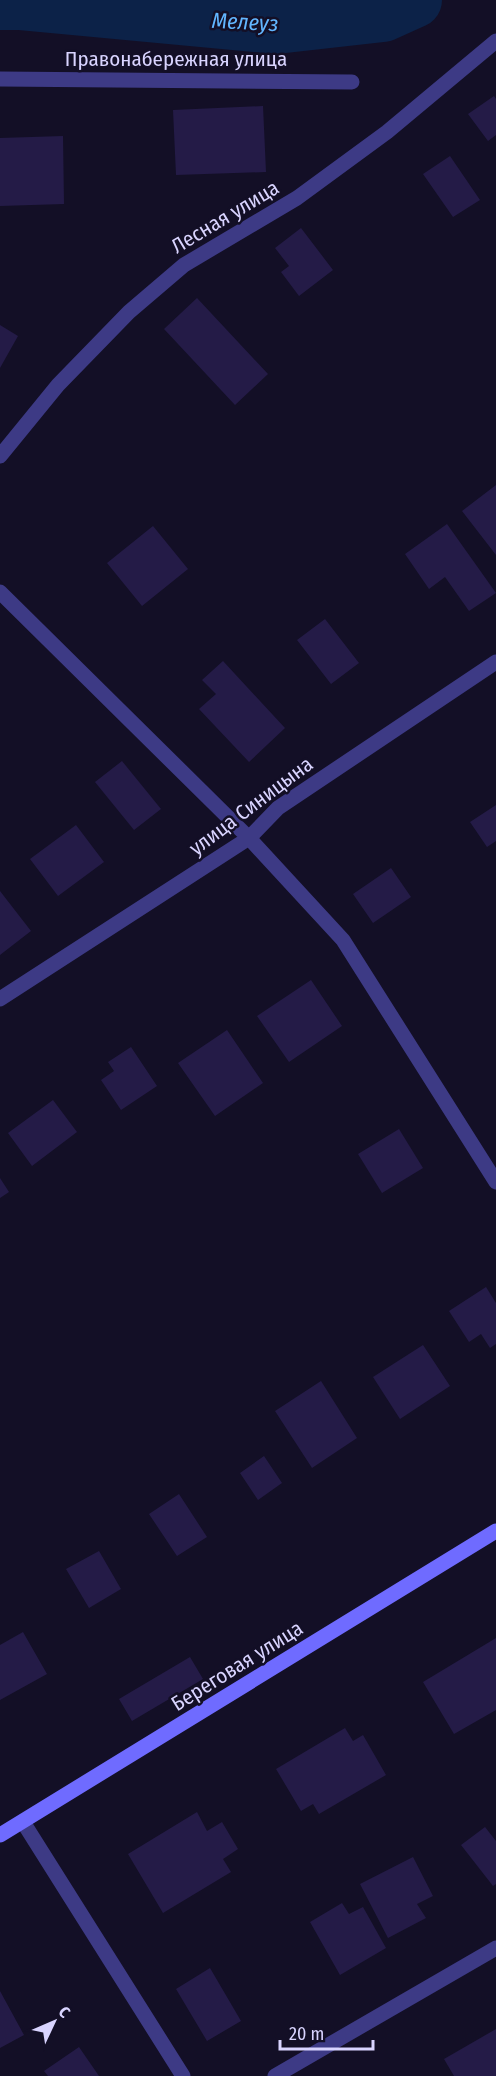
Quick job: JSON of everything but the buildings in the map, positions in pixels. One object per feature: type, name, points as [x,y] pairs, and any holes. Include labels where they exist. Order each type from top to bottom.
[{"type":"main road","name":"Береговая улица","points":[[0,1835],[496,1531]]},
{"type":"street","name":"Лесная улица","points":[[0,456],[58,385],[129,312],[184,265],[297,198],[387,132],[496,41]]},
{"type":"street","name":"Правонабережная улица","points":[[0,78],[352,82]]},
{"type":"street","points":[[0,592],[249,838],[343,940],[496,1182]]},
{"type":"street","name":"улица Синицына","points":[[0,999],[249,838],[278,808],[496,663]]},
{"type":"street","points":[[22,1822],[183,2076]]},
{"type":"street","points":[[275,2076],[496,1948]]},
{"type":"waterway","name":"Мелеуз","points":[[0,2],[21,2],[276,26],[383,14],[414,0]]}]
